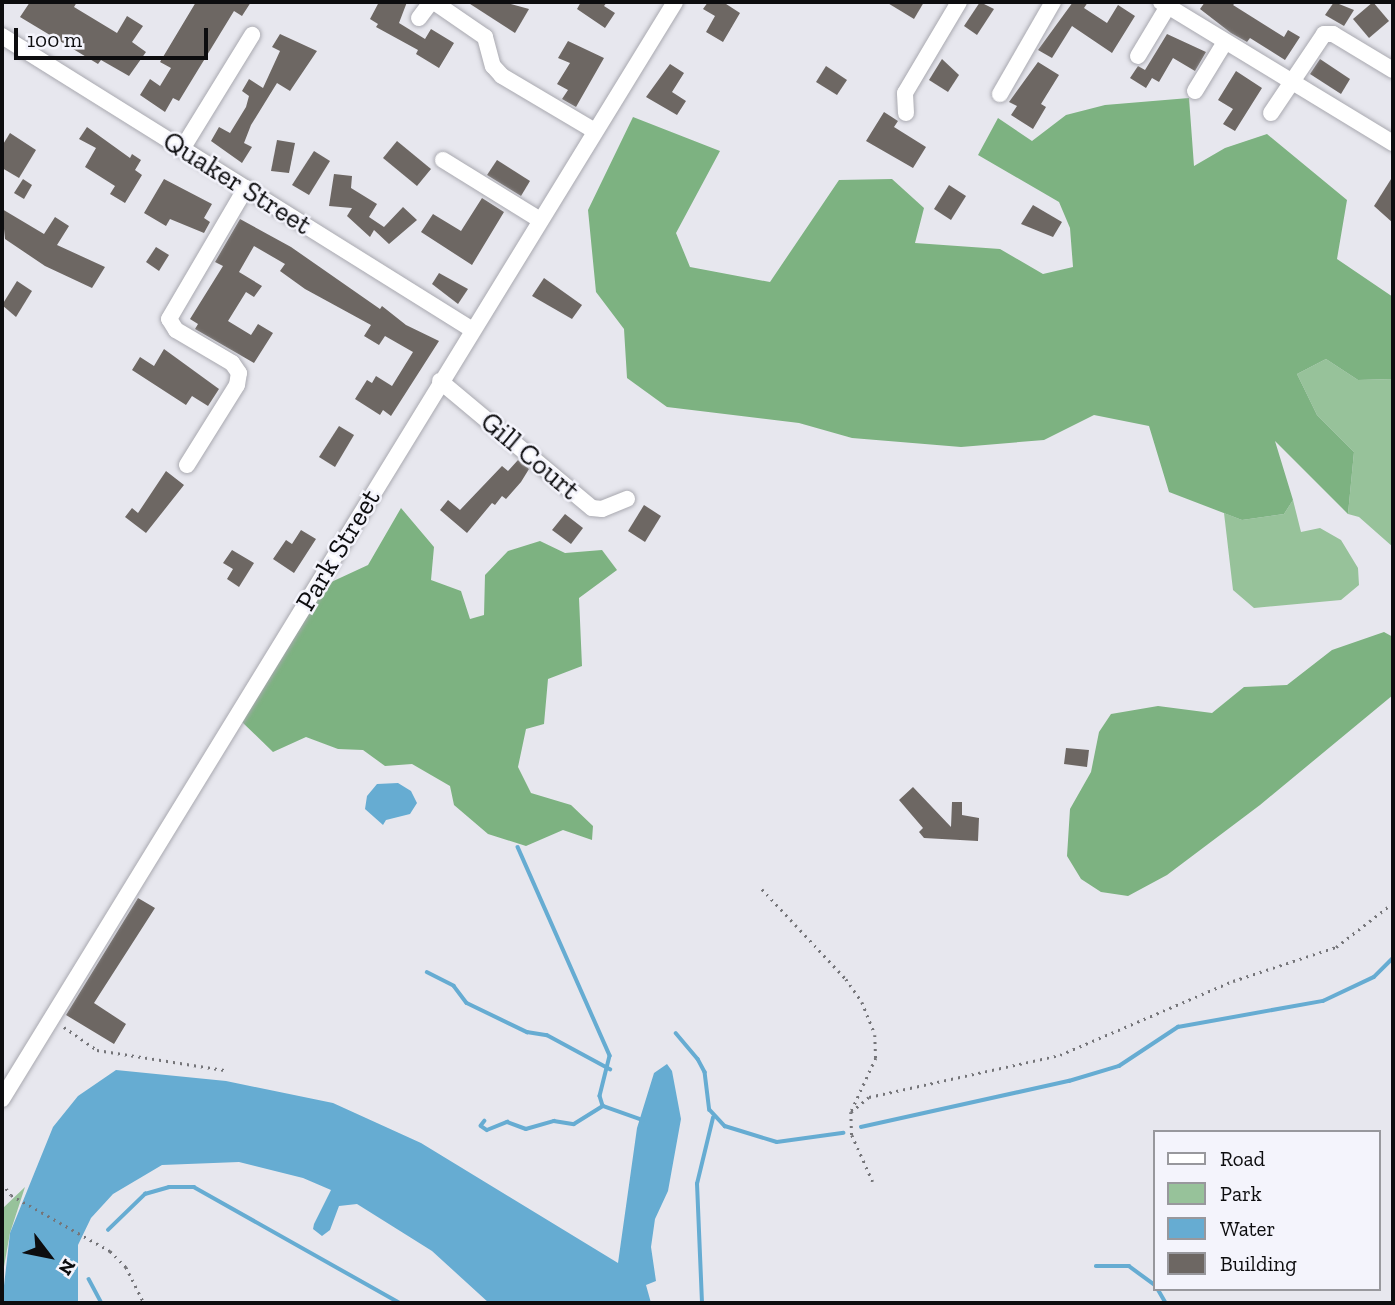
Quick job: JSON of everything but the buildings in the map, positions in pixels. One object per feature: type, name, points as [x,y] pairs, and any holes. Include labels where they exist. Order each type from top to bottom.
[{"type":"street","points":[[419,18],[433,2],[485,37],[493,66],[502,76],[595,131]]},
{"type":"street","name":"Park Street","points":[[2,1099],[471,329],[675,2]]},
{"type":"street","points":[[906,113],[905,93],[959,2]]},
{"type":"street","points":[[1000,94],[1054,2]]},
{"type":"street","points":[[1138,56],[1173,5],[1225,42],[1291,79],[1393,143]]},
{"type":"street","points":[[1271,113],[1320,37],[1328,33],[1393,70]]},
{"type":"street","name":"Quaker Street","points":[[2,36],[471,329]]},
{"type":"street","points":[[182,149],[253,36]]},
{"type":"street","points":[[1195,91],[1225,42]]},
{"type":"street","points":[[443,160],[540,220]]},
{"type":"street","points":[[187,466],[237,385],[239,373],[232,363],[176,330],[169,319],[246,188]]},
{"type":"street","name":"Gill Court","points":[[440,381],[592,508],[601,509],[626,499]]},
{"type":"path","points":[[762,889],[862,1002],[874,1035],[876,1058],[851,1112],[852,1135],[873,1182]]},
{"type":"path","points":[[851,1112],[869,1097],[1060,1055],[1233,981],[1336,947],[1393,903]]},
{"type":"path","points":[[52,1020],[97,1050],[223,1070]]},
{"type":"path","points":[[2,1183],[11,1195],[85,1236],[126,1268],[144,1303]]},
{"type":"green space","points":[[1189,98],[1194,166],[1225,148],[1267,134],[1347,200],[1337,259],[1393,297],[1393,379],[1358,380],[1326,359],[1297,374],[1317,415],[1354,452],[1348,514],[1275,441],[1293,500],[1284,514],[1242,520],[1169,492],[1149,426],[1094,415],[1044,440],[961,447],[852,438],[799,423],[667,407],[627,378],[624,329],[596,292],[588,210],[633,117],[720,151],[676,233],[690,267],[770,282],[839,180],[892,179],[924,208],[915,243],[1000,249],[1043,274],[1073,267],[1070,228],[1059,202],[978,155],[998,118],[1032,141],[1066,115],[1105,105]]},
{"type":"green space","points":[[1326,359],[1358,380],[1393,379],[1393,547],[1359,517],[1348,514],[1354,452],[1317,415],[1297,374]]},
{"type":"green space","points":[[1293,500],[1301,532],[1320,528],[1341,540],[1358,568],[1359,585],[1341,600],[1254,608],[1233,590],[1224,513],[1242,520],[1284,514]]},
{"type":"green space","points":[[401,508],[434,547],[431,580],[461,591],[470,619],[484,615],[485,575],[508,551],[540,541],[565,553],[602,550],[617,570],[579,598],[582,666],[548,679],[544,724],[526,729],[518,767],[531,793],[571,805],[593,826],[592,840],[563,830],[526,846],[488,834],[454,805],[450,786],[412,764],[385,766],[363,750],[338,749],[306,737],[273,752],[242,722],[327,584],[368,565]]},
{"type":"green space","points":[[1384,632],[1393,637],[1393,695],[1260,805],[1167,875],[1128,896],[1101,892],[1081,879],[1067,856],[1070,809],[1091,772],[1099,732],[1111,714],[1158,706],[1212,713],[1244,687],[1287,685],[1332,650]]},
{"type":"green space","points":[[25,1187],[10,1233],[2,1278],[2,1209]]},
{"type":"water","points":[[398,783],[411,791],[417,803],[410,814],[386,820],[383,825],[365,809],[367,796],[377,784]]},
{"type":"water","points":[[667,1064],[672,1071],[681,1119],[668,1191],[655,1219],[651,1247],[656,1281],[646,1285],[651,1303],[489,1303],[432,1251],[357,1204],[339,1206],[330,1230],[322,1236],[313,1229],[331,1190],[303,1178],[239,1162],[162,1165],[113,1194],[91,1218],[78,1245],[78,1303],[2,1303],[10,1233],[53,1127],[78,1096],[116,1070],[226,1081],[333,1103],[421,1143],[618,1263],[637,1128],[654,1073]]},
{"type":"waterway","points":[[518,847],[610,1056],[600,1096],[603,1106],[643,1120]]},
{"type":"waterway","points":[[861,1127],[1069,1081],[1119,1066],[1178,1027],[1323,1001],[1374,977],[1393,958]]},
{"type":"waterway","points":[[427,972],[454,986],[467,1003],[527,1032],[547,1035],[610,1069]]},
{"type":"waterway","points":[[676,1033],[698,1059],[705,1072],[710,1110],[725,1126],[777,1142],[843,1133]]},
{"type":"waterway","points":[[485,1121],[481,1126],[487,1130],[507,1122],[526,1129],[554,1121],[574,1124],[603,1106]]},
{"type":"waterway","points":[[702,1303],[697,1184],[713,1118]]},
{"type":"waterway","points":[[108,1230],[145,1194],[169,1187],[194,1187],[400,1303]]},
{"type":"waterway","points":[[1096,1266],[1129,1266],[1154,1284]]},
{"type":"waterway","points":[[89,1279],[102,1303]]},
{"type":"waterway","points":[[1159,1291],[1166,1303]]}]
